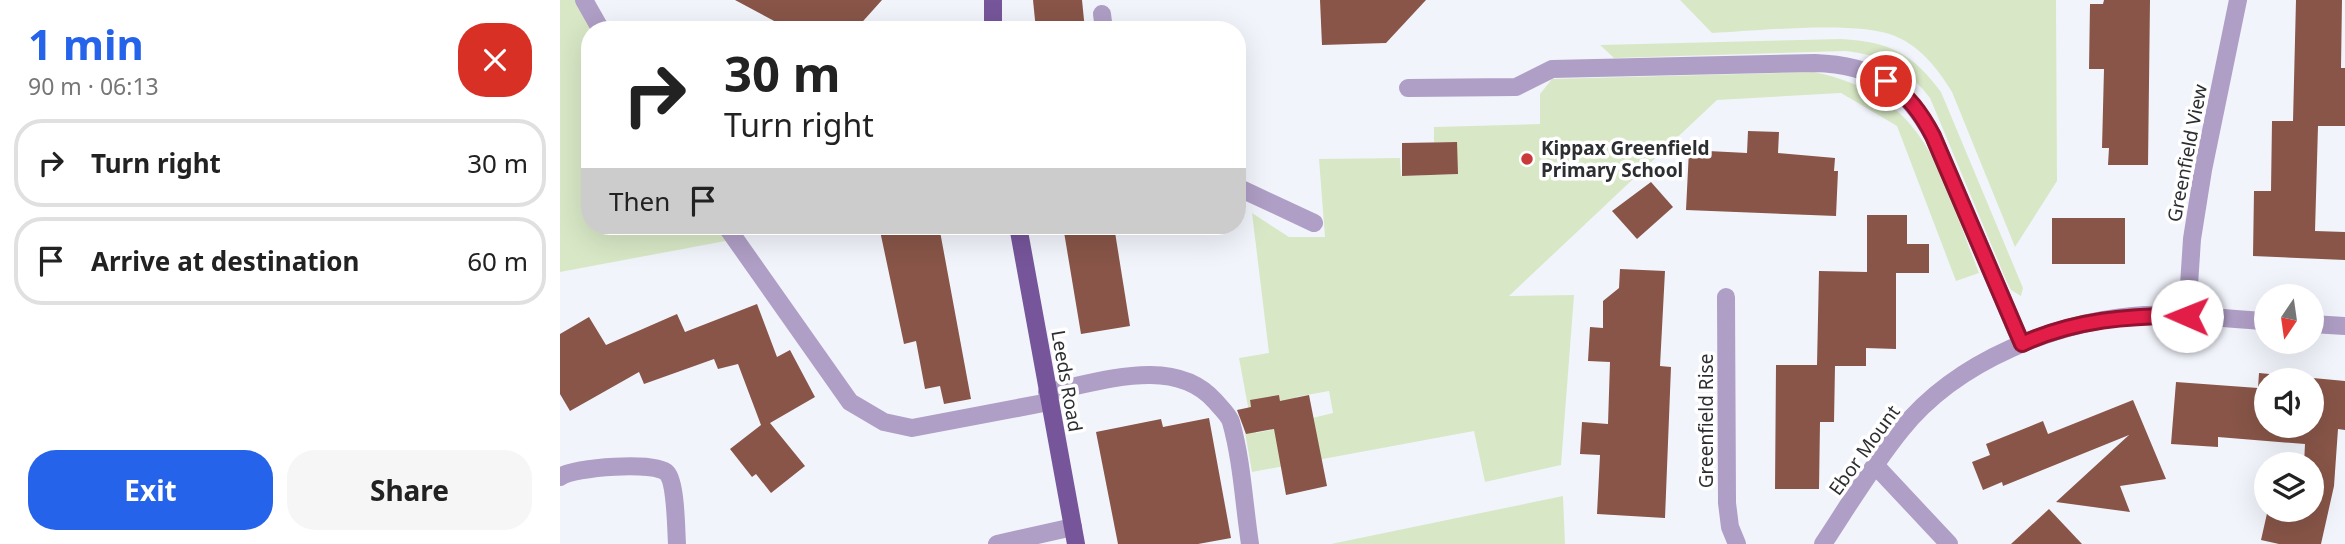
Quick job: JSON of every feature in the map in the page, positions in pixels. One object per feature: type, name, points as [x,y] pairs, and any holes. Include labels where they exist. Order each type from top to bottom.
[{"type":"main road","points":[[993,0],[993,21]]},
{"type":"main road","name":"Leeds Road","points":[[1020,235],[1074,535]]},
{"type":"street","points":[[584,0],[596,21]]},
{"type":"street","name":"Greenfield View","points":[[2187,316],[2192,239],[2203,170],[2238,0]]},
{"type":"street","points":[[1408,88],[1516,87],[1552,69],[1815,63],[1845,64],[1873,73],[1898,89],[1919,110],[1933,136],[2022,344]]},
{"type":"street","points":[[1246,191],[1314,223]]},
{"type":"street","points":[[732,235],[850,402],[884,422],[912,428],[1139,375],[1180,379],[1210,396],[1231,419],[1251,544]]},
{"type":"street","name":"Greenfield Rise","points":[[1726,297],[1727,503],[1730,527],[1737,544]]},
{"type":"street","name":"Ebor Mount","points":[[1823,544],[1902,428],[1948,387],[2022,344],[2056,332],[2115,319],[2187,316],[2254,320]]},
{"type":"street","points":[[2324,325],[2345,326]]},
{"type":"street","points":[[560,477],[572,471],[649,466],[662,468],[671,478],[677,544]]},
{"type":"street","points":[[1875,466],[1949,544]]},
{"type":"street","points":[[997,544],[1074,535]]},
{"type":"green space","points":[[560,0],[581,0],[593,21],[581,21],[581,235],[727,235],[731,240],[560,272]]},
{"type":"green space","points":[[1680,0],[2056,0],[2057,181],[2015,247],[1952,92],[1934,67],[1913,46],[1895,36],[1857,28],[1712,33]]},
{"type":"green space","points":[[1842,39],[1874,43],[1899,52],[1920,68],[1941,92],[2023,288],[2021,296],[2011,290],[2006,280],[1930,98],[1912,79],[1893,65],[1871,56],[1845,51],[1614,58],[1600,45]]},
{"type":"green space","points":[[1814,72],[1853,84],[1883,100],[1907,121],[1926,146],[1954,204],[1979,273],[1956,281],[1897,126],[1841,93],[1717,100],[1509,296],[1574,295],[1561,465],[1485,482],[1474,431],[1252,472],[1242,415],[1249,412],[1239,358],[1269,353],[1252,213],[1289,237],[1325,237],[1319,159],[1400,158],[1401,176],[1457,174],[1457,142],[1434,142],[1434,127],[1540,124],[1540,94],[1552,79]],"holes":[[[1329,391],[1333,413],[1300,421],[1296,397]],[[1279,395],[1286,427],[1256,433],[1250,401]]]},
{"type":"green space","points":[[1563,496],[1565,544],[1331,544]]},
{"type":"building","points":[[735,0],[882,0],[863,21],[774,21]]},
{"type":"building","points":[[1033,0],[1082,0],[1084,21],[1035,21]]},
{"type":"building","points":[[1320,0],[1426,0],[1386,43],[1322,45]]},
{"type":"building","points":[[2104,0],[2150,0],[2148,165],[2108,165],[2109,148],[2102,148],[2104,69],[2089,69],[2090,4],[2103,4]]},
{"type":"building","points":[[2296,0],[2342,0],[2341,68],[2345,68],[2345,126],[2318,126],[2315,231],[2345,232],[2345,260],[2253,256],[2254,191],[2271,191],[2272,121],[2293,121]]},
{"type":"building","points":[[1748,131],[1779,132],[1778,153],[1835,158],[1834,171],[1838,171],[1836,216],[1686,210],[1689,150],[1747,153]]},
{"type":"building","points":[[1457,142],[1458,174],[1402,176],[1402,143]]},
{"type":"building","points":[[1651,182],[1673,207],[1637,239],[1612,211]]},
{"type":"building","points":[[1867,215],[1907,215],[1907,244],[1929,244],[1929,273],[1896,273],[1896,349],[1866,348],[1866,366],[1835,366],[1834,422],[1820,422],[1819,489],[1775,489],[1776,365],[1817,365],[1819,271],[1867,272]]},
{"type":"building","points":[[2052,218],[2125,218],[2125,264],[2052,264]]},
{"type":"building","points":[[881,235],[941,235],[971,399],[944,404],[940,386],[925,389],[916,341],[904,344]]},
{"type":"building","points":[[1064,235],[1115,235],[1130,326],[1081,334]]},
{"type":"building","points":[[1620,269],[1665,271],[1660,366],[1671,367],[1665,518],[1597,514],[1600,455],[1580,454],[1582,422],[1608,424],[1610,362],[1588,361],[1590,327],[1603,328],[1603,301],[1619,288]]},
{"type":"building","points":[[757,304],[777,357],[790,350],[815,397],[770,423],[805,466],[771,493],[756,474],[752,477],[730,449],[761,425],[738,364],[718,369],[714,359],[644,384],[639,372],[570,411],[560,394],[560,334],[589,317],[606,345],[677,314],[685,332]]},
{"type":"building","points":[[2324,379],[2345,381],[2345,430],[2338,429],[2334,486],[2321,544],[2279,544],[2261,540],[2265,522],[2324,522],[2324,452],[2305,452],[2305,444],[2218,437],[2218,447],[2171,444],[2176,382],[2254,388],[2254,438],[2324,438]]},
{"type":"building","points":[[1279,395],[1280,401],[1309,395],[1327,486],[1286,495],[1274,429],[1246,434],[1237,410],[1251,407],[1250,400]]},
{"type":"building","points":[[2133,400],[2166,479],[2120,486],[2130,512],[2056,502],[2129,435],[2003,486],[2002,482],[1983,490],[1972,462],[1990,455],[1986,444],[2043,421],[2048,434]]},
{"type":"building","points":[[1209,418],[1231,538],[1198,544],[1118,544],[1096,432],[1161,419],[1163,427]]},
{"type":"building","points":[[2049,509],[2082,544],[2011,544]]},
{"type":"place","name":"Kippax Greenfield Primary School","points":[[1527,159]]},
{"type":"route","points":[[1886,81],[1919,110],[1933,136],[2022,344],[2085,324],[2146,315],[2187,316]]}]
